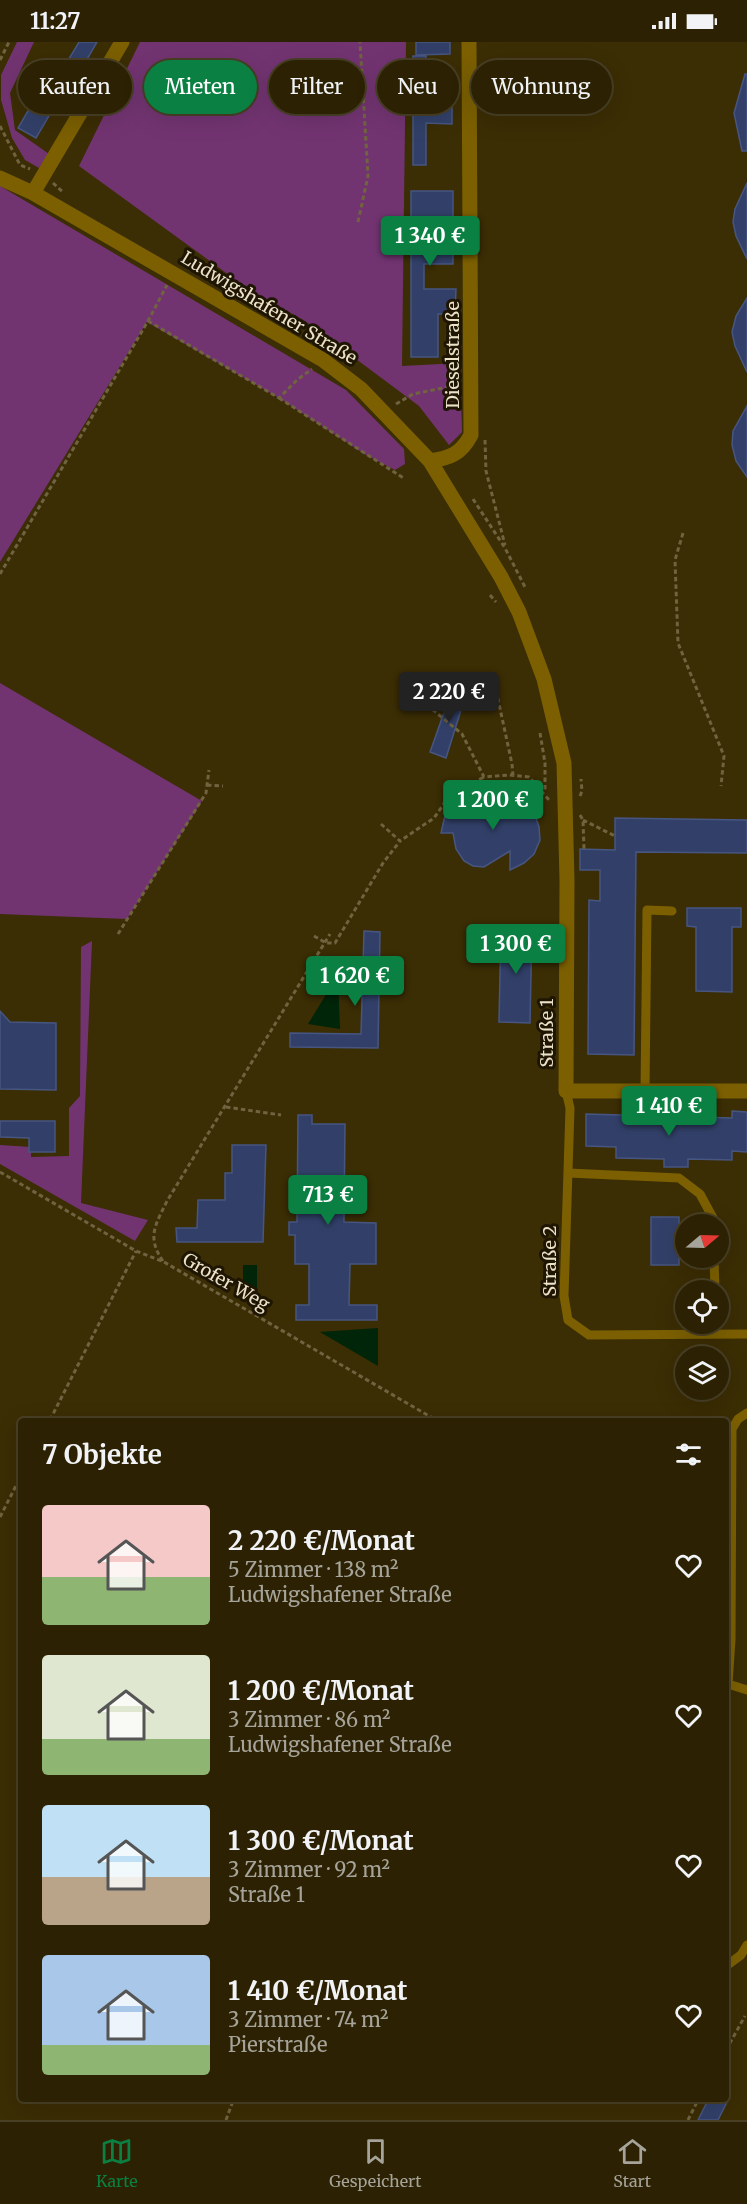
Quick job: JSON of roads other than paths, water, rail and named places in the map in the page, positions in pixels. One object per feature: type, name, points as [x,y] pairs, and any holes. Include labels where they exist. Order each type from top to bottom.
[{"type":"street","points":[[33,193],[121,42]]},
{"type":"street","name":"Dieselstraße","points":[[430,461],[446,459],[464,448],[471,435],[469,42]]},
{"type":"street","name":"Ludwigshafener Straße","points":[[0,165],[33,193]]},
{"type":"street","name":"Ludwigshafener Straße","points":[[0,178],[33,193],[323,360],[361,388],[430,461],[488,552],[519,612],[544,679],[561,753],[570,809],[566,831]]},
{"type":"street","name":"Straße 1","points":[[566,831],[566,1091]]},
{"type":"street","points":[[566,1091],[747,1091]]},
{"type":"lane","points":[[645,1092],[647,910],[672,911]]},
{"type":"lane","name":"Straße 2","points":[[566,1091],[570,1108],[564,1296],[568,1320],[589,1335],[675,1330]]},
{"type":"lane","points":[[568,1173],[679,1178],[700,1194],[711,1214]]},
{"type":"lane","name":"Straße 2","points":[[729,1331],[747,1334]]},
{"type":"lane","points":[[729,1662],[732,1429],[738,1419],[747,1413]]},
{"type":"lane","points":[[729,1686],[747,1690]]},
{"type":"lane","points":[[729,1964],[741,1955],[747,1945]]}]
